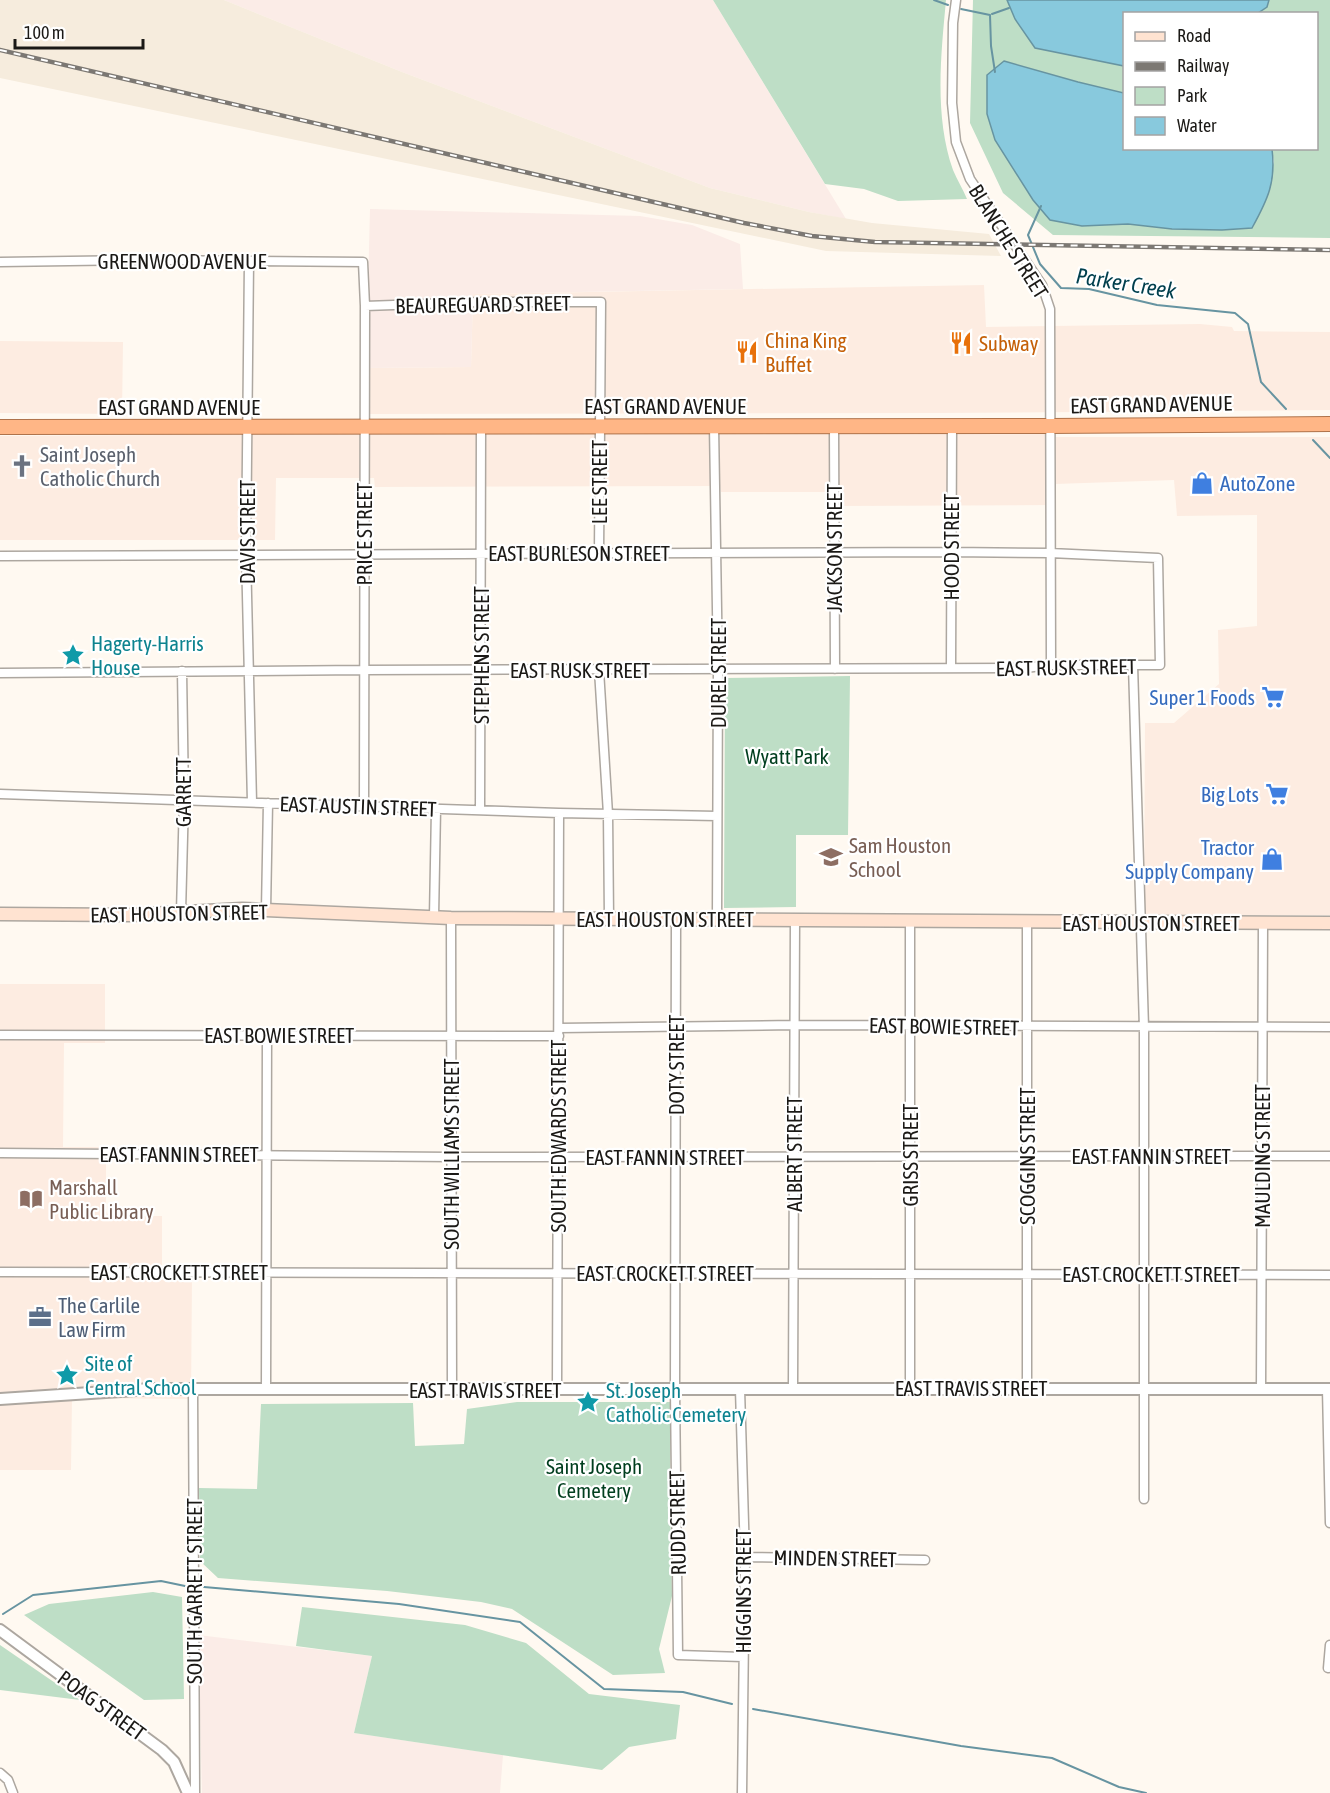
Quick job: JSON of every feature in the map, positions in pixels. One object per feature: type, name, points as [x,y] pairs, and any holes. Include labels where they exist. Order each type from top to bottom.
[{"type":"highway","name":"EAST GRAND AVENUE","points":[[0,428],[1330,424]]},
{"type":"main road","name":"EAST HOUSTON STREET","points":[[0,914],[132,915],[215,910],[266,910],[451,918],[609,920],[1330,923]]},
{"type":"street","name":"BLANCHE STREET","points":[[956,0],[953,23],[952,103],[956,142],[970,179],[1042,285],[1049,301],[1051,665]]},
{"type":"street","name":"GREENWOOD AVENUE","points":[[0,262],[138,260],[363,262]]},
{"type":"street","name":"DAVIS STREET","points":[[249,261],[246,554],[252,802]]},
{"type":"street","name":"PRICE STREET","points":[[363,262],[365,306],[364,806]]},
{"type":"street","name":"BEAUREGUARD STREET","points":[[365,306],[479,302],[601,302]]},
{"type":"street","name":"LEE STREET","points":[[599,553],[601,302]]},
{"type":"street","name":"DUREL STREET","points":[[714,426],[718,670],[717,919]]},
{"type":"street","name":"HOOD STREET","points":[[951,668],[952,426]]},
{"type":"street","name":"STEPHENS STREET","points":[[480,810],[481,427]]},
{"type":"street","name":"JACKSON STREET","points":[[834,427],[835,669]]},
{"type":"street","name":"EAST BURLESON STREET","points":[[0,556],[951,552],[1050,553],[1158,558],[1160,665]]},
{"type":"street","name":"EAST RUSK STREET","points":[[0,673],[1025,668],[1051,665],[1160,665]]},
{"type":"street","points":[[1133,665],[1140,923],[1143,937],[1144,1499]]},
{"type":"street","points":[[599,670],[608,814],[609,920]]},
{"type":"street","name":"GARRETT","points":[[181,912],[184,799],[182,671]]},
{"type":"street","name":"EAST AUSTIN STREET","points":[[0,794],[559,813],[717,816]]},
{"type":"street","points":[[266,910],[268,803]]},
{"type":"street","points":[[434,917],[436,809]]},
{"type":"street","name":"SOUTH EDWARDS STREET","points":[[557,1389],[559,813]]},
{"type":"street","name":"SOUTH WILLIAMS STREET","points":[[451,918],[452,1390]]},
{"type":"street","name":"DOTY STREET","points":[[675,1391],[676,919]]},
{"type":"street","name":"ALBERT STREET","points":[[793,1388],[795,920]]},
{"type":"street","name":"GRISS STREET","points":[[910,921],[910,1388]]},
{"type":"street","name":"SCOGGINS STREET","points":[[1027,922],[1027,1389]]},
{"type":"street","name":"MAULDING STREET","points":[[1261,1389],[1263,924]]},
{"type":"street","name":"EAST BOWIE STREET","points":[[0,1035],[451,1036],[676,1026],[794,1025],[1330,1027]]},
{"type":"street","points":[[266,1389],[267,1035]]},
{"type":"street","name":"EAST FANNIN STREET","points":[[0,1153],[451,1157],[1330,1156]]},
{"type":"street","name":"EAST CROCKETT STREET","points":[[0,1272],[1330,1275]]},
{"type":"street","name":"EAST TRAVIS STREET","points":[[0,1399],[108,1391],[193,1389],[675,1391],[793,1388],[1329,1389]]},
{"type":"street","name":"SOUTH GARRETT STREET","points":[[193,1389],[195,1793]]},
{"type":"street","name":"HIGGINS STREET","points":[[740,1389],[744,1557],[742,1793]]},
{"type":"street","points":[[1329,1389],[1330,1523]]},
{"type":"street","name":"RUDD STREET","points":[[675,1391],[678,1655],[743,1657]]},
{"type":"street","name":"MINDEN STREET","points":[[744,1557],[925,1560]]},
{"type":"street","name":"POAG STREET","points":[[0,1630],[162,1750],[174,1762],[188,1793]]},
{"type":"street","points":[[1328,1668],[1330,1645]]},
{"type":"street","points":[[0,1773],[8,1780],[13,1793]]},
{"type":"shaded area","points":[[0,0],[224,0],[402,72],[710,188],[809,212],[872,223],[989,234],[1001,256],[826,251],[0,78]]},
{"type":"shaded area","points":[[224,0],[713,0],[846,219],[710,188],[402,72]]},
{"type":"shaded area","points":[[370,209],[640,216],[692,225],[740,244],[743,289],[473,294],[471,367],[366,368]]},
{"type":"shaded area","points":[[984,285],[986,327],[1200,324],[1232,327],[1234,331],[1330,332],[1330,410],[366,414],[366,368],[471,367],[473,294]]},
{"type":"shaded area","points":[[0,341],[123,342],[122,414],[0,413]]},
{"type":"shaded area","points":[[1051,430],[1051,505],[836,506],[835,492],[721,492],[720,486],[375,487],[374,478],[276,478],[275,540],[0,540],[0,436]]},
{"type":"shaded area","points":[[1055,437],[1330,437],[1330,915],[1144,915],[1145,723],[1174,723],[1219,684],[1218,630],[1257,626],[1257,515],[1177,516],[1174,480],[1055,484]]},
{"type":"shaded area","points":[[0,984],[105,984],[105,1043],[64,1043],[63,1147],[106,1147],[106,1211],[109,1216],[162,1216],[162,1277],[192,1277],[191,1399],[72,1398],[71,1470],[0,1470]]},
{"type":"shaded area","points":[[198,1635],[372,1656],[354,1733],[503,1755],[500,1793],[202,1793]]},
{"type":"green space","points":[[713,0],[946,0],[940,85],[943,128],[953,170],[967,199],[898,201],[864,189],[825,184]]},
{"type":"green space","points":[[973,0],[1007,0],[1015,19],[1035,48],[1123,66],[1123,93],[1004,61],[1082,226],[1128,224],[1172,229],[1252,228],[1274,162],[1272,150],[1318,150],[1318,12],[1260,12],[1267,7],[1269,0],[1330,0],[1330,238],[1053,235],[1003,193],[970,123]]},
{"type":"green space","name":"Wyatt Park","points":[[850,676],[848,835],[796,835],[796,907],[724,908],[725,678]]},
{"type":"green space","name":"Saint Joseph Cemetery","points":[[517,1402],[671,1402],[672,1596],[659,1649],[665,1673],[613,1675],[512,1609],[481,1602],[387,1591],[218,1578],[200,1561],[199,1488],[257,1489],[261,1404],[413,1403],[415,1446],[464,1444],[467,1409]]},
{"type":"green space","points":[[153,1592],[182,1597],[184,1699],[144,1700],[24,1615],[49,1604]]},
{"type":"green space","points":[[302,1607],[465,1625],[526,1643],[589,1694],[680,1705],[676,1739],[629,1747],[602,1770],[354,1733],[372,1656],[296,1646]]},
{"type":"green space","points":[[0,1645],[80,1700],[0,1690]]},
{"type":"water","points":[[1007,0],[1269,0],[1267,7],[1260,12],[1123,12],[1123,66],[1035,48],[1015,19]]},
{"type":"water","points":[[1004,61],[1123,93],[1123,150],[1272,150],[1273,171],[1270,190],[1252,228],[1172,229],[1128,224],[1082,226],[1050,220],[1033,200],[995,140],[987,114],[987,75]]},
{"type":"waterway","name":"Parker Creek","points":[[934,0],[948,5]]},
{"type":"waterway","points":[[992,14],[1009,8]]},
{"type":"waterway","name":"Parker Creek","points":[[961,9],[990,15],[995,72]]},
{"type":"waterway","name":"Parker Creek","points":[[1041,206],[1028,235],[1040,264],[1061,288],[1089,289],[1157,305],[1235,313],[1248,324],[1261,382],[1286,409]]},
{"type":"waterway","name":"Parker Creek","points":[[1313,440],[1330,458]]},
{"type":"waterway","points":[[3,1614],[33,1595],[161,1581],[185,1586]]},
{"type":"waterway","points":[[204,1587],[399,1604],[520,1622],[604,1689],[683,1692],[732,1704]]},
{"type":"waterway","points":[[753,1709],[961,1746],[1052,1758],[1119,1787],[1146,1793]]},
{"type":"railway","points":[[0,50],[744,223],[812,236],[875,242],[1330,250]]},
{"type":"place","name":"Subway","points":[[961,343]]},
{"type":"place","name":"China King Buffet","points":[[747,352]]},
{"type":"place","name":"Saint Joseph Catholic Church","points":[[22,466]]},
{"type":"place","name":"AutoZone","points":[[1202,483]]},
{"type":"place","name":"Hagerty-Harris House","points":[[73,655]]},
{"type":"place","name":"Super 1 Foods","points":[[1273,697]]},
{"type":"place","name":"Big Lots","points":[[1277,794]]},
{"type":"place","name":"Sam Houston School","points":[[831,857]]},
{"type":"place","name":"Tractor Supply Company","points":[[1272,859]]},
{"type":"place","name":"Marshall Public Library","points":[[31,1199]]},
{"type":"place","name":"The Carlile Law Firm","points":[[40,1317]]},
{"type":"place","name":"Site of Central School","points":[[67,1375]]},
{"type":"place","name":"St. Joseph Catholic Cemetery","points":[[588,1402]]}]
